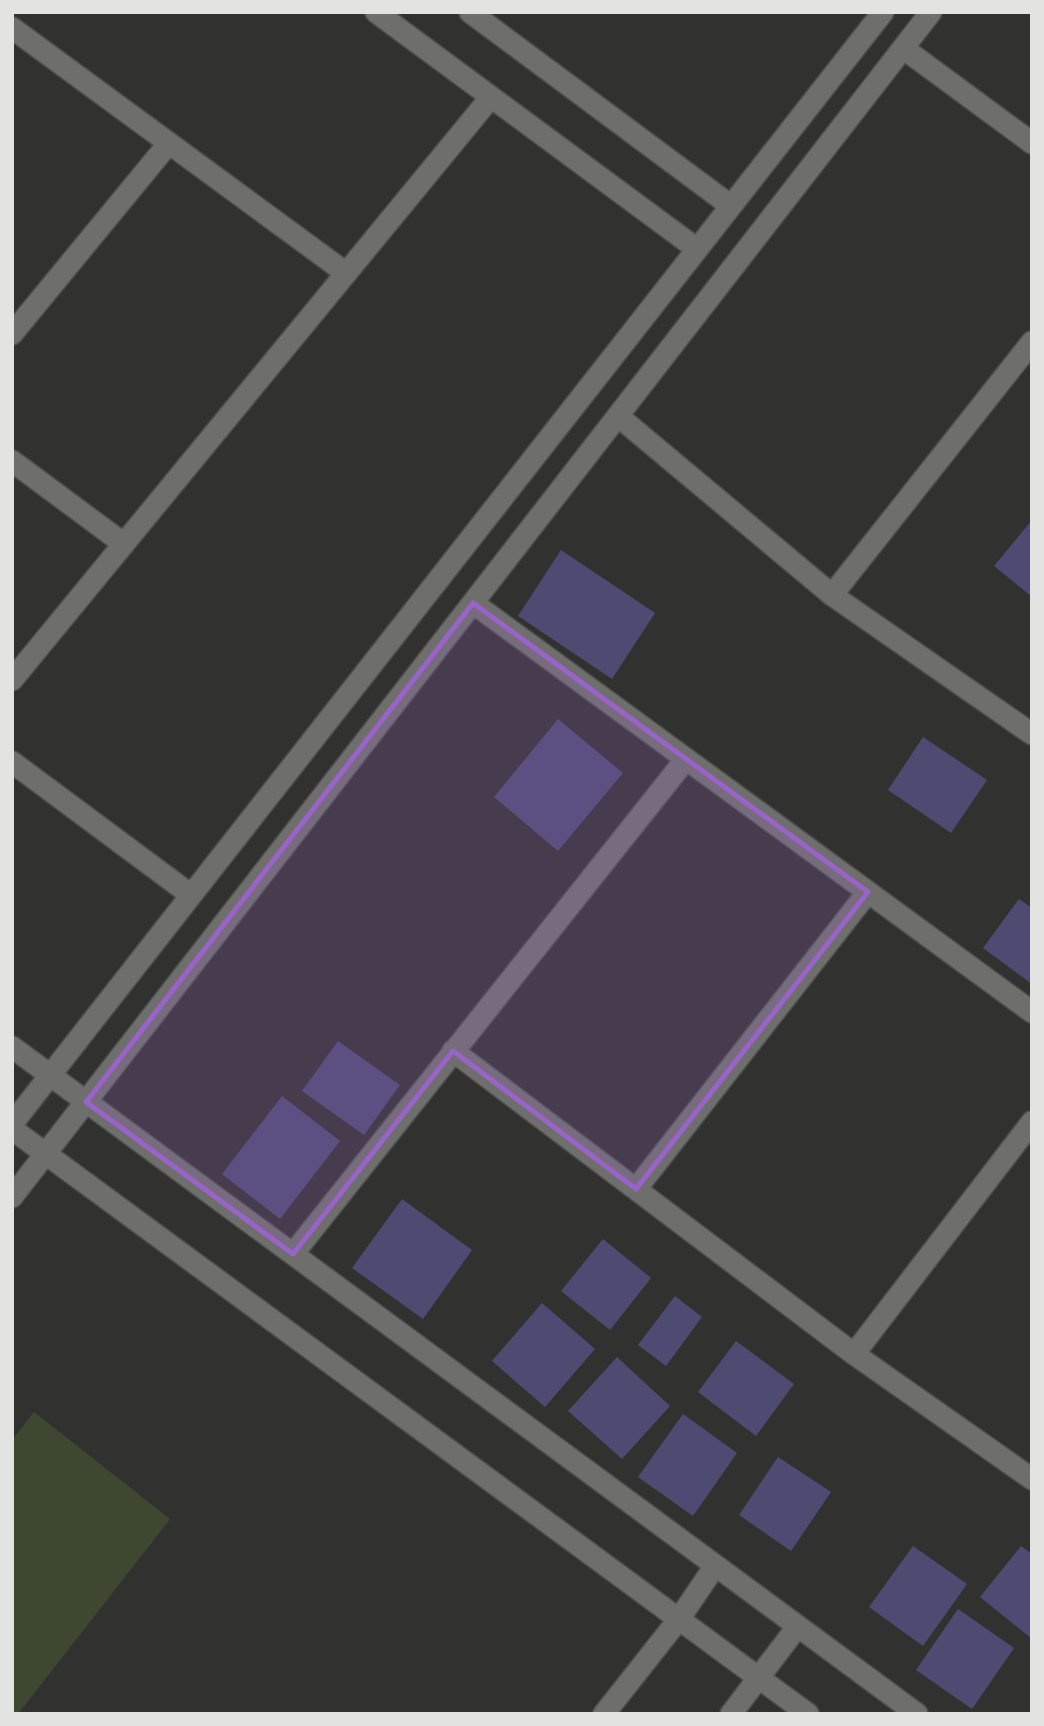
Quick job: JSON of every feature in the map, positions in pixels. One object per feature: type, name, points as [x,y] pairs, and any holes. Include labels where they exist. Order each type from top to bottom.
[{"type":"street","points":[[376,12],[698,249]]},
{"type":"street","points":[[470,12],[731,206]]},
{"type":"street","points":[[12,1124],[883,12]]},
{"type":"street","points":[[12,1197],[931,12]]},
{"type":"street","points":[[12,28],[346,273]]},
{"type":"street","points":[[903,48],[1032,143]]},
{"type":"street","points":[[12,680],[491,97]]},
{"type":"street","points":[[16,322],[169,143]]},
{"type":"street","points":[[832,595],[1032,342]]},
{"type":"street","points":[[618,416],[832,595],[1029,726]]},
{"type":"street","points":[[12,461],[124,544]]},
{"type":"street","points":[[473,603],[1032,1012]]},
{"type":"street","points":[[293,1254],[686,759]]},
{"type":"street","points":[[12,762],[191,895]]},
{"type":"street","points":[[636,1189],[868,892]]},
{"type":"street","points":[[12,1047],[917,1714]]},
{"type":"street","points":[[453,1051],[855,1354],[1030,1473]]},
{"type":"street","points":[[855,1354],[1032,1122]]},
{"type":"street","points":[[12,1129],[807,1714]]},
{"type":"street","points":[[604,1714],[679,1619],[715,1566]]},
{"type":"street","points":[[731,1714],[798,1626]]},
{"type":"highlighted area","points":[[473,603],[868,892],[636,1189],[453,1051],[293,1254],[86,1102]]},
{"type":"green space","points":[[34,1412],[170,1519],[18,1714],[12,1714],[12,1440]]},
{"type":"building","points":[[1032,520],[1032,597],[994,566]]},
{"type":"building","points":[[561,550],[655,613],[612,679],[518,616]]},
{"type":"building","points":[[558,719],[623,773],[558,851],[494,797]]},
{"type":"building","points":[[923,737],[987,780],[951,833],[888,790]]},
{"type":"building","points":[[1019,899],[1032,908],[1032,984],[983,948]]},
{"type":"building","points":[[338,1041],[400,1085],[364,1135],[302,1091]]},
{"type":"building","points":[[282,1096],[340,1141],[280,1219],[222,1174]]},
{"type":"building","points":[[402,1199],[472,1250],[423,1319],[352,1268]]},
{"type":"building","points":[[603,1239],[651,1278],[610,1330],[561,1291]]},
{"type":"building","points":[[675,1296],[702,1317],[666,1366],[638,1345]]},
{"type":"building","points":[[542,1303],[595,1349],[545,1407],[492,1361]]},
{"type":"building","points":[[736,1341],[794,1384],[756,1436],[698,1392]]},
{"type":"building","points":[[617,1357],[670,1406],[622,1459],[568,1411]]},
{"type":"building","points":[[683,1414],[737,1453],[693,1516],[638,1477]]},
{"type":"building","points":[[778,1457],[831,1492],[791,1551],[739,1515]]},
{"type":"building","points":[[913,1546],[967,1584],[923,1646],[869,1607]]},
{"type":"building","points":[[1021,1546],[1032,1554],[1032,1639],[980,1597]]},
{"type":"building","points":[[958,1609],[1014,1648],[972,1709],[916,1670]]}]
